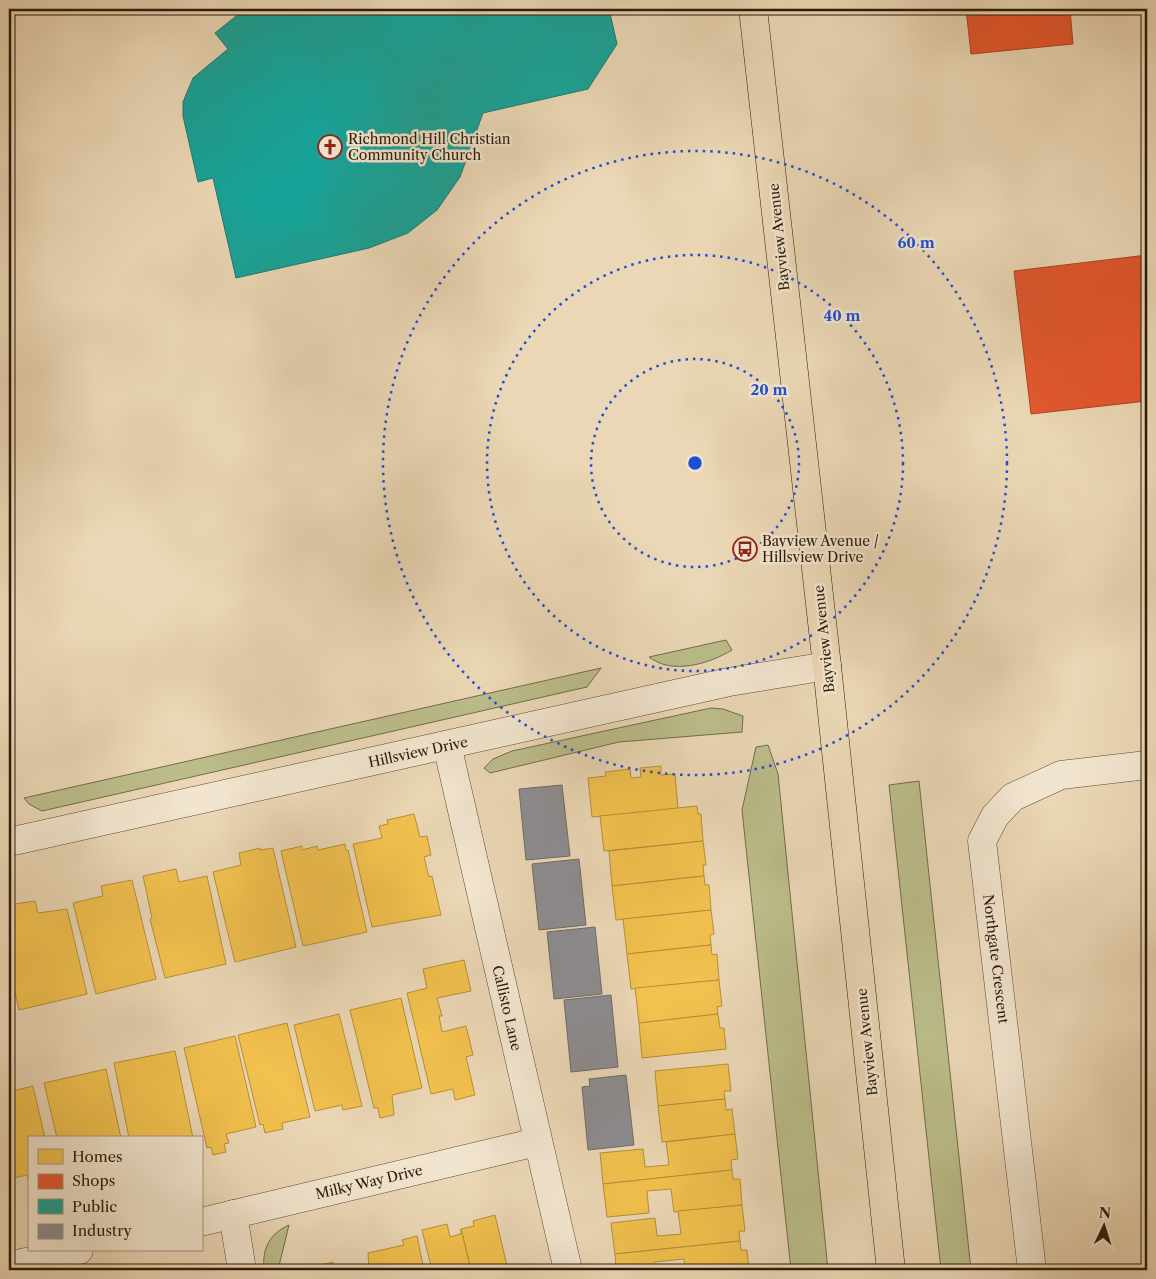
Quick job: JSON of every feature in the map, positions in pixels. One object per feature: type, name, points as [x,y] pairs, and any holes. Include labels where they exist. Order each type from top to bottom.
[{"type":"main road","name":"Bayview Avenue","points":[[753,9],[828,666],[892,1270]]},
{"type":"street","name":"Hillsview Drive","points":[[9,842],[729,682],[828,666]]},
{"type":"street","name":"Callisto Lane","points":[[447,746],[568,1270]]},
{"type":"street","name":"Northgate Crescent","points":[[1032,1270],[982,841],[995,816],[1013,797],[1062,774],[1147,765]]},
{"type":"street","name":"Milky Way Drive","points":[[202,1222],[538,1142]]},
{"type":"street","points":[[233,1214],[242,1270]]},
{"type":"street","points":[[9,1266],[70,1252]]},
{"type":"green space","points":[[726,640],[732,650],[713,660],[691,666],[668,665],[649,657]]},
{"type":"green space","points":[[601,668],[587,687],[42,811],[29,804],[24,798]]},
{"type":"green space","points":[[711,708],[723,709],[743,716],[742,732],[619,742],[490,773],[484,768],[493,759],[512,751]]},
{"type":"green space","points":[[768,745],[778,774],[828,1270],[791,1270],[742,810],[756,747]]},
{"type":"green space","points":[[919,781],[971,1270],[941,1270],[889,785]]},
{"type":"green space","points":[[289,1225],[278,1270],[264,1270],[264,1255],[268,1243],[276,1233]]},
{"type":"building: Homes","points":[[661,766],[661,775],[675,774],[678,809],[592,817],[588,778],[606,776],[605,772],[630,769],[631,778],[641,777],[640,768]]},
{"type":"building: Homes","points":[[697,806],[698,814],[701,814],[703,841],[604,851],[600,816]]},
{"type":"building: Homes","points":[[414,814],[420,837],[427,836],[431,855],[424,857],[429,877],[432,876],[441,915],[372,927],[353,844],[382,838],[379,826],[388,824],[387,820]]},
{"type":"building: Homes","points":[[703,841],[706,865],[703,865],[704,876],[612,886],[609,851]]},
{"type":"building: Homes","points":[[345,844],[367,932],[303,946],[281,851],[302,846],[302,850],[317,846],[318,850]]},
{"type":"building: Homes","points":[[260,848],[260,850],[273,848],[296,947],[235,962],[213,872],[241,865],[239,853]]},
{"type":"building: Homes","points":[[176,869],[179,882],[207,876],[226,964],[165,978],[150,919],[152,918],[143,876]]},
{"type":"building: Homes","points":[[704,876],[705,885],[709,885],[711,910],[616,920],[612,886]]},
{"type":"building: Homes","points":[[132,880],[156,979],[96,994],[73,903],[103,896],[101,886]]},
{"type":"building: Homes","points":[[35,901],[38,913],[67,909],[87,994],[19,1010],[9,967],[9,905]]},
{"type":"building: Homes","points":[[711,910],[714,934],[710,935],[711,945],[627,954],[623,919]]},
{"type":"building: Homes","points":[[711,945],[712,955],[717,954],[719,980],[631,989],[627,954]]},
{"type":"building: Homes","points":[[464,960],[471,991],[437,998],[442,1016],[439,1016],[442,1032],[466,1026],[473,1055],[466,1057],[475,1095],[455,1100],[453,1089],[431,1094],[407,993],[427,988],[423,969]]},
{"type":"building: Homes","points":[[719,980],[722,1006],[717,1007],[718,1014],[639,1023],[635,988]]},
{"type":"building: Homes","points":[[401,998],[422,1088],[392,1095],[394,1115],[380,1118],[378,1108],[374,1108],[350,1010]]},
{"type":"building: Homes","points":[[339,1014],[362,1106],[343,1110],[342,1105],[315,1111],[294,1025]]},
{"type":"building: Homes","points":[[718,1014],[720,1028],[724,1028],[726,1049],[642,1058],[639,1023]]},
{"type":"building: Homes","points":[[287,1023],[310,1117],[282,1123],[283,1129],[265,1133],[263,1124],[260,1125],[238,1035]]},
{"type":"building: Homes","points":[[235,1036],[256,1127],[226,1134],[229,1143],[224,1144],[226,1152],[213,1155],[211,1147],[207,1148],[184,1048]]},
{"type":"building: Homes","points":[[175,1051],[193,1136],[129,1136],[114,1063]]},
{"type":"building: Homes","points":[[728,1064],[731,1091],[724,1091],[725,1099],[658,1106],[655,1071]]},
{"type":"building: Homes","points":[[106,1069],[121,1136],[57,1136],[44,1083]]},
{"type":"building: Homes","points":[[33,1086],[45,1136],[28,1136],[28,1178],[27,1175],[9,1179],[9,1092]]},
{"type":"building: Homes","points":[[725,1099],[726,1110],[732,1109],[735,1134],[662,1142],[658,1106]]},
{"type":"building: Homes","points":[[735,1134],[738,1159],[731,1160],[732,1170],[603,1184],[600,1153],[643,1149],[645,1167],[669,1165],[666,1142]]},
{"type":"building: Homes","points":[[732,1170],[733,1179],[740,1179],[742,1205],[674,1212],[671,1189],[647,1191],[649,1213],[607,1217],[603,1184]]},
{"type":"building: Homes","points":[[742,1205],[745,1231],[739,1231],[740,1241],[615,1254],[611,1223],[655,1218],[657,1236],[681,1234],[678,1211]]},
{"type":"building: Homes","points":[[495,1215],[508,1270],[471,1270],[461,1229],[474,1226],[473,1221]]},
{"type":"building: Homes","points":[[447,1224],[450,1237],[461,1234],[461,1229],[471,1270],[432,1270],[422,1230]]},
{"type":"building: Homes","points":[[417,1236],[424,1270],[369,1270],[368,1253],[404,1245],[402,1240]]},
{"type":"building: Homes","points":[[740,1241],[741,1250],[747,1250],[749,1270],[685,1270],[684,1259],[654,1262],[655,1270],[616,1270],[615,1254]]},
{"type":"building: Homes","points":[[333,1262],[336,1270],[312,1270],[316,1269],[315,1266]]},
{"type":"building: Shops","points":[[966,9],[1070,9],[1073,44],[971,54]]},
{"type":"building: Shops","points":[[1147,255],[1147,401],[1031,414],[1014,271]]},
{"type":"building: Public","name":"Richmond Hill Christian Community Church","points":[[245,9],[609,9],[617,44],[588,89],[483,113],[460,177],[437,210],[408,233],[369,248],[236,278],[213,178],[198,182],[183,116],[183,102],[193,78],[228,49],[215,33]]},
{"type":"building: Industry","points":[[562,785],[570,856],[526,860],[519,789]]},
{"type":"building: Industry","points":[[579,859],[586,925],[539,930],[532,864]]},
{"type":"building: Industry","points":[[595,927],[602,994],[554,999],[547,932]]},
{"type":"building: Industry","points":[[611,995],[618,1067],[571,1072],[564,1000]]},
{"type":"building: Industry","points":[[626,1075],[634,1145],[588,1150],[582,1087],[590,1086],[589,1079]]},
{"type":"place","name":"Richmond Hill Christian Community Church","points":[[330,147]]},
{"type":"place","name":"Bayview Avenue / Hillsview Drive","points":[[745,549]]}]
